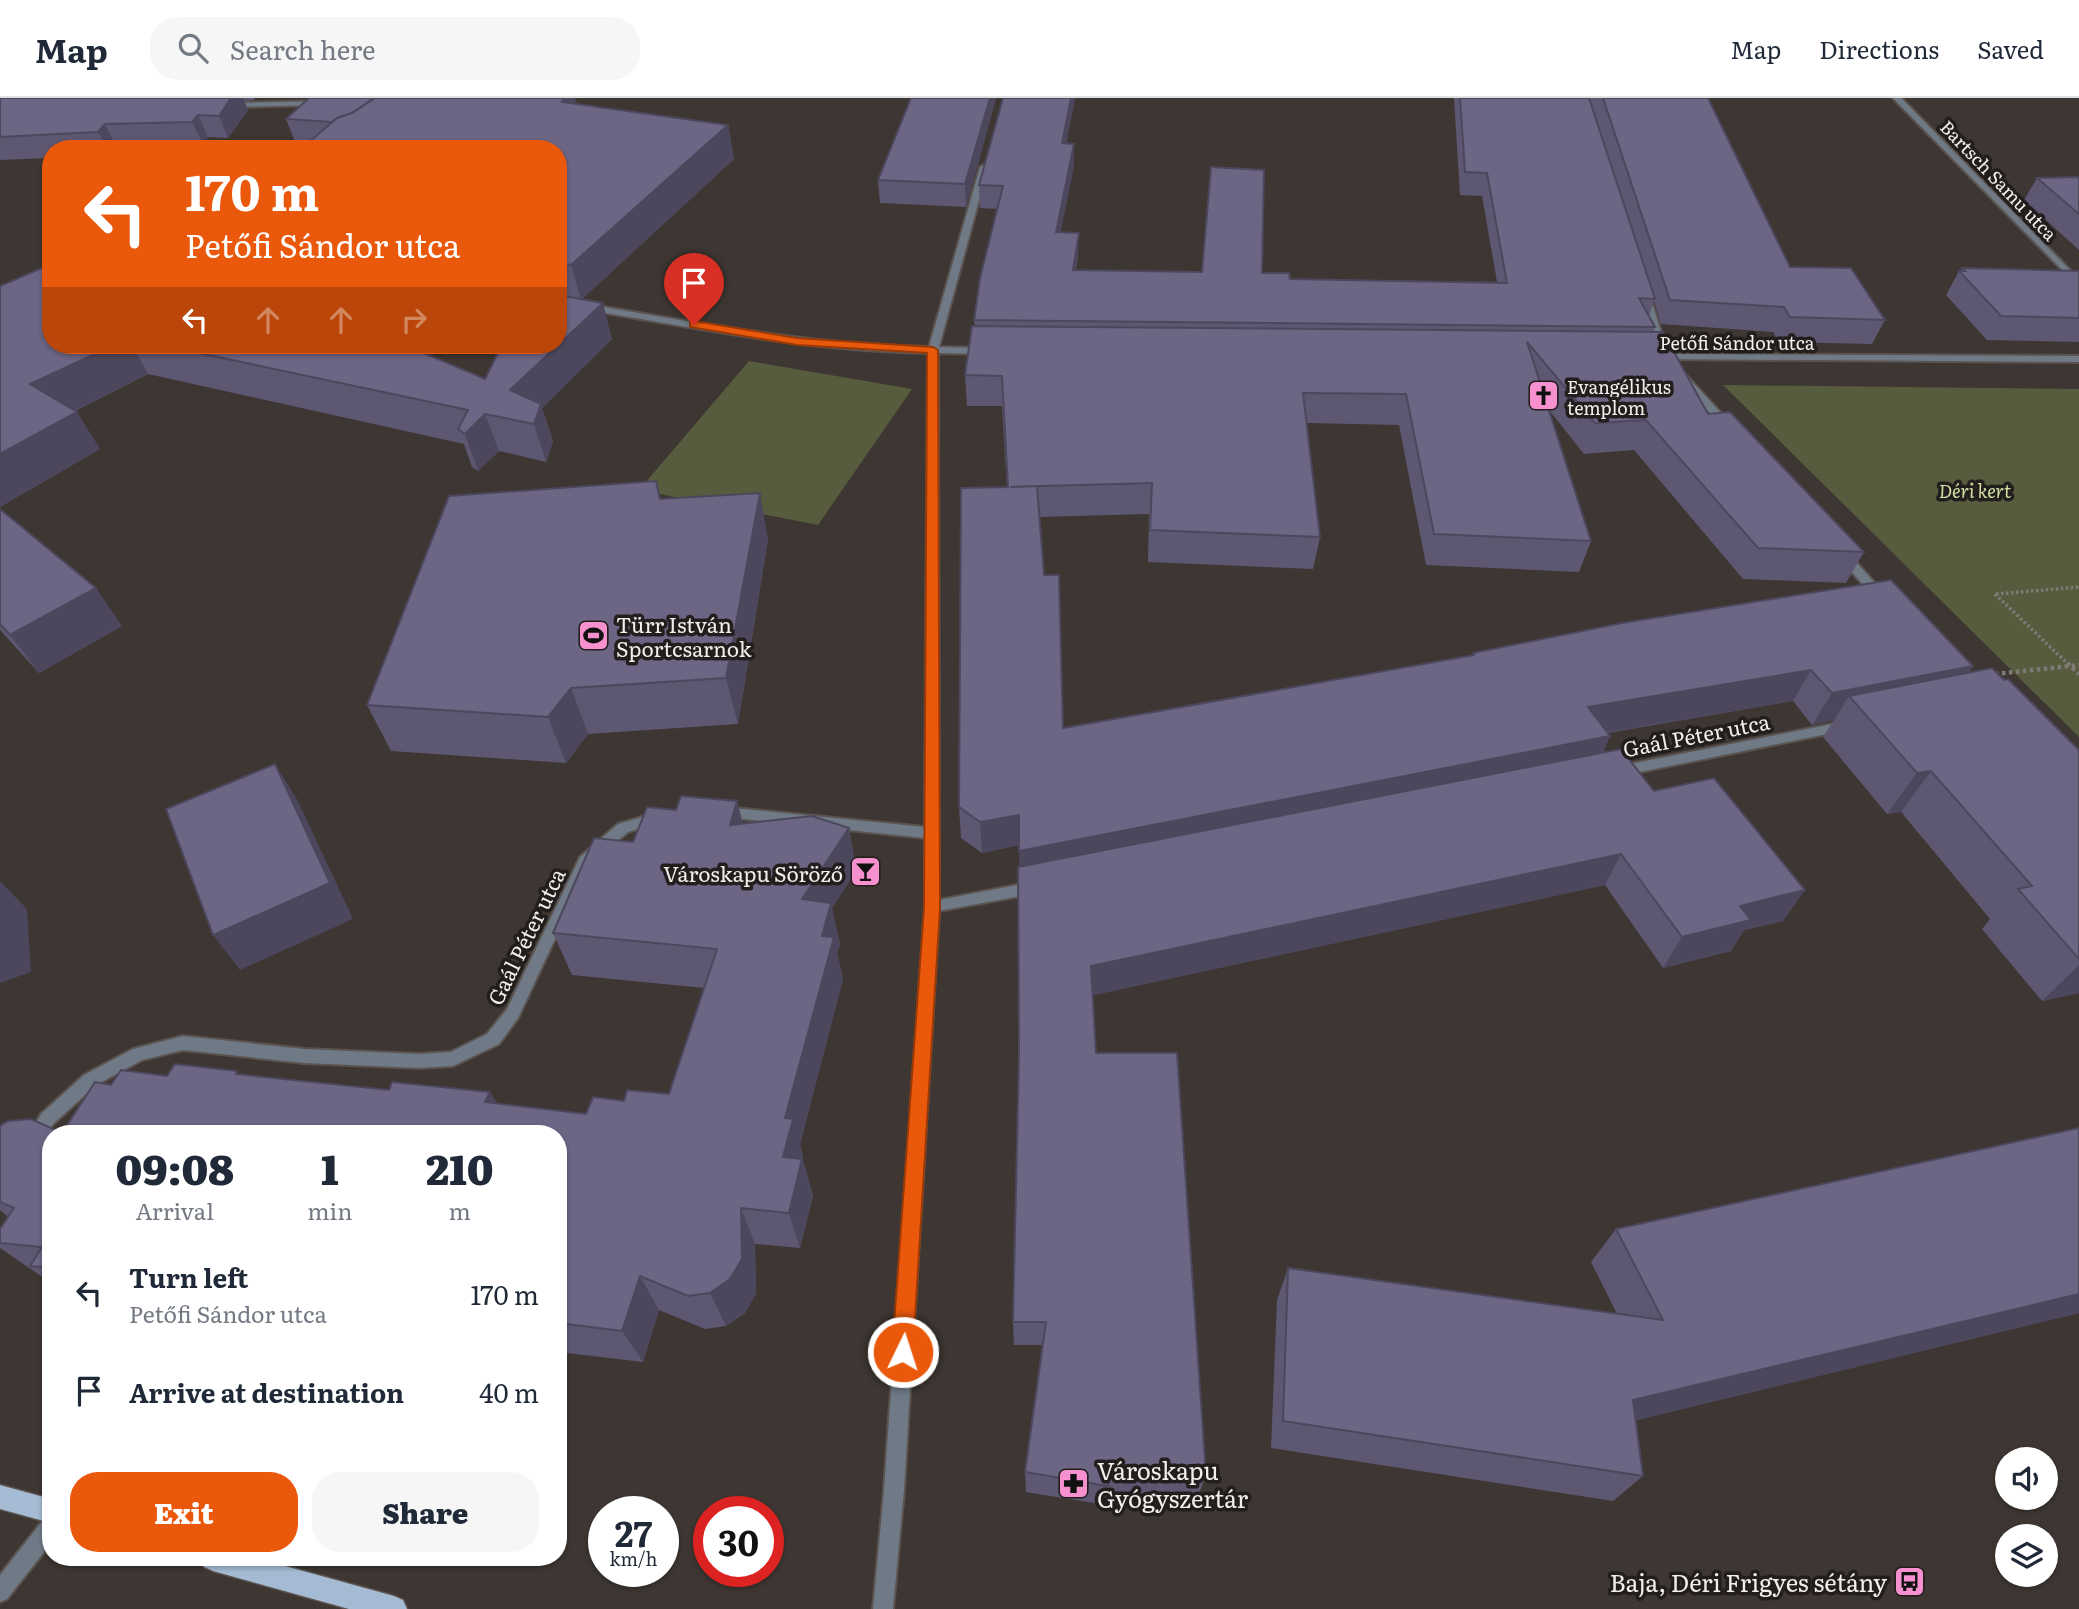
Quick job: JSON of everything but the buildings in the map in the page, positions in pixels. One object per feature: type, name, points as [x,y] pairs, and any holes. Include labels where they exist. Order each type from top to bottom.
[{"type":"main road","points":[[0,1497],[42,1509]]},
{"type":"main road","points":[[241,1566],[394,1609]]},
{"type":"street","name":"Bartsch Samu utca","points":[[1897,98],[2079,284]]},
{"type":"street","points":[[215,106],[326,103]]},
{"type":"street","points":[[883,1609],[895,1476],[932,908],[933,350],[989,151]]},
{"type":"street","points":[[1640,279],[1664,356],[1737,437]]},
{"type":"street","points":[[567,304],[797,342],[1003,351]]},
{"type":"street","name":"Petőfi Sándor utca","points":[[1643,357],[2079,359]]},
{"type":"street","points":[[1837,548],[1892,609]]},
{"type":"street","name":"Gaál Péter utca","points":[[1604,774],[1865,722]]},
{"type":"street","name":"Gaál Péter utca","points":[[43,1125],[90,1080],[139,1054],[183,1043],[304,1056],[419,1061],[453,1059],[493,1039],[513,1013],[585,862],[623,828],[675,812]]},
{"type":"street","points":[[714,812],[739,812],[932,833]]},
{"type":"street","points":[[932,908],[1055,883]]},
{"type":"street","name":"Gaál Péter utca","points":[[27,1150],[42,1127]]},
{"type":"street","points":[[0,1592],[42,1538]]},
{"type":"path","points":[[2079,587],[1995,594],[2079,674]]},
{"type":"path","points":[[1990,675],[2079,665]]},
{"type":"green space","points":[[749,361],[912,389],[818,525],[639,490]]},
{"type":"green space","name":"Déri kert","points":[[1723,385],[2079,389],[2079,737]]},
{"type":"place","name":"Evangélikus templom","points":[[1544,396]]},
{"type":"place","name":"Türr István Sportcsarnok","points":[[593,635]]},
{"type":"place","name":"Városkapu Söröző","points":[[866,872]]},
{"type":"place","name":"Városkapu Gyógyszertár","points":[[1074,1483]]},
{"type":"place","name":"Baja, Déri Frigyes sétány","points":[[1910,1581]]},
{"type":"route","points":[[694,325],[797,342],[877,349],[933,350],[932,908],[903,1352]]}]
